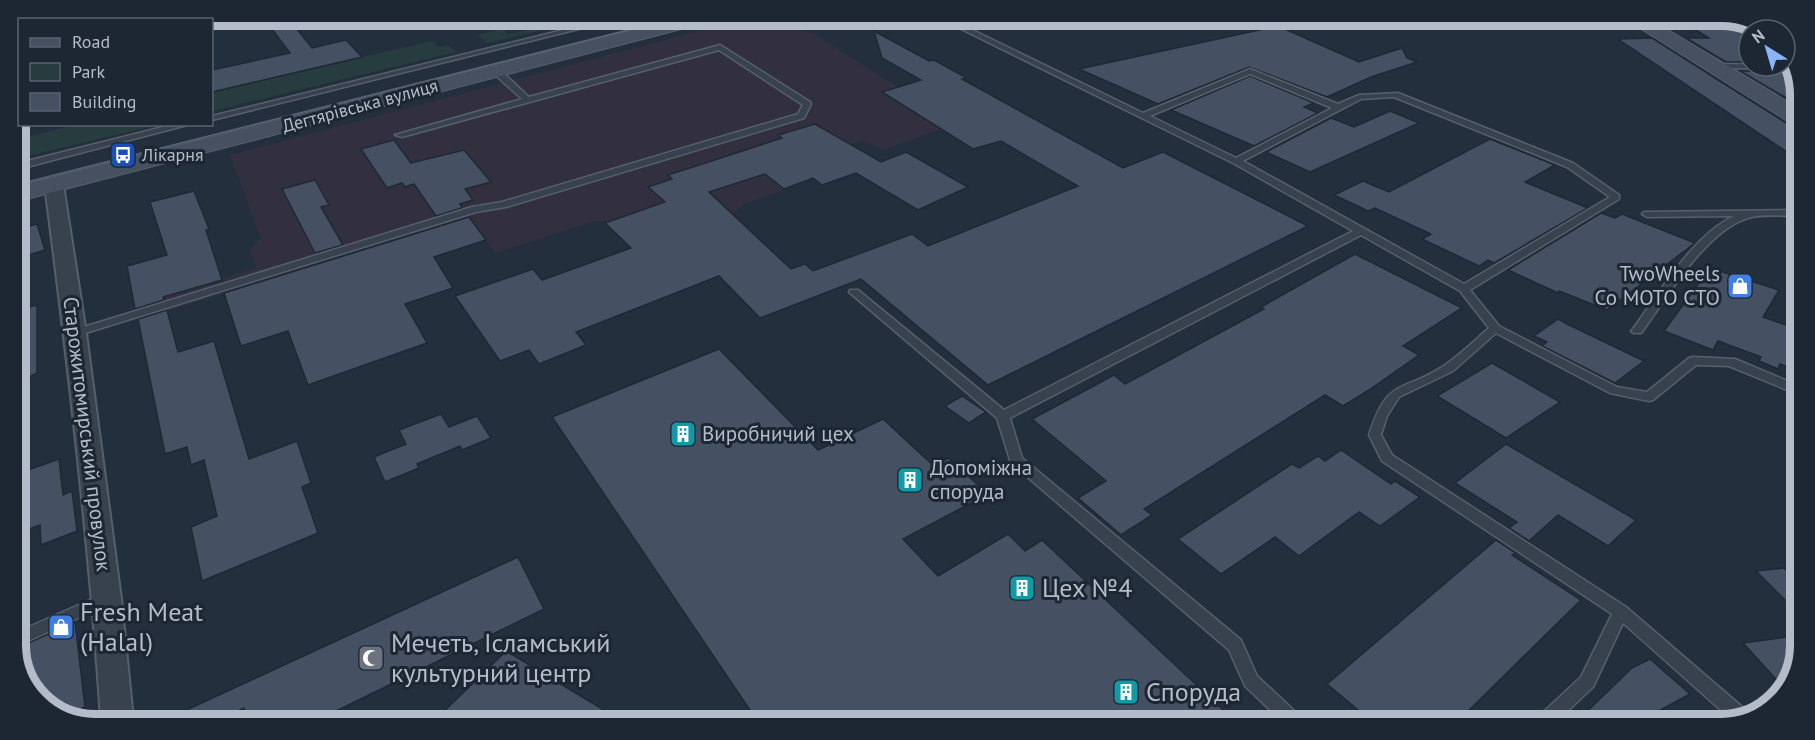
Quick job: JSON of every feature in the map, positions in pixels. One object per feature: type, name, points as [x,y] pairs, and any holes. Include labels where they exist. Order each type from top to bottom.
[{"type":"main road","name":"Дегтярівська вулиця","points":[[26,192],[670,26]]},
{"type":"main road","points":[[1649,26],[1789,112]]},
{"type":"street","name":"Старожитомирський провулок","points":[[54,185],[75,333],[107,599],[117,714]]},
{"type":"lane","points":[[213,118],[587,26]]},
{"type":"lane","points":[[958,26],[1236,161],[1464,289],[1495,328],[1614,390],[1649,397],[1693,361],[1731,362],[1790,387]]},
{"type":"lane","points":[[75,333],[475,209],[503,205],[801,116],[807,104],[720,47],[399,135]]},
{"type":"lane","points":[[1714,66],[1737,66]]},
{"type":"lane","points":[[496,70],[528,100]]},
{"type":"lane","points":[[1142,116],[1250,71],[1340,108]]},
{"type":"lane","points":[[1236,161],[1359,97],[1395,95],[1570,165],[1616,197],[1464,289]]},
{"type":"lane","points":[[26,164],[179,126]]},
{"type":"lane","points":[[1637,332],[1701,244],[1726,224],[1754,213]]},
{"type":"lane","points":[[1647,214],[1789,213]]},
{"type":"lane","points":[[1003,416],[1359,232]]},
{"type":"lane","points":[[854,292],[1003,416],[1016,460],[1235,645],[1251,681],[1286,714]]},
{"type":"lane","points":[[1495,328],[1448,369],[1395,392],[1382,410],[1375,435],[1387,458],[1621,612],[1736,713]]},
{"type":"lane","points":[[26,634],[107,599]]},
{"type":"lane","points":[[1553,714],[1587,682],[1621,612]]},
{"type":"shaded area","points":[[718,26],[774,26],[813,33],[955,124],[883,150],[863,140],[795,163],[813,179],[742,205],[733,214],[642,219],[634,213],[611,221],[595,221],[495,253],[470,218],[138,320],[134,305],[257,268],[249,250],[261,238],[230,155]]},
{"type":"green space","points":[[544,26],[560,26],[487,43],[477,35],[502,29],[509,34]]},
{"type":"green space","points":[[432,41],[438,47],[448,45],[456,52],[213,111],[213,92]]},
{"type":"green space","points":[[71,126],[154,126],[26,156],[26,137]]},
{"type":"building","points":[[270,26],[294,26],[312,48],[346,40],[362,57],[213,92],[213,70],[290,53]]},
{"type":"building","points":[[1278,26],[1359,62],[1402,48],[1407,58],[1417,62],[1371,77],[1327,97],[1249,67],[1158,104],[1079,69]]},
{"type":"building","points":[[1689,26],[1734,27],[1737,29],[1737,62],[1726,62],[1686,38],[1709,38]]},
{"type":"building","points":[[874,31],[929,61],[934,60],[967,78],[962,79],[1123,168],[1163,152],[1308,226],[988,385],[861,279],[760,318],[719,276],[576,332],[586,345],[539,364],[529,350],[500,361],[455,296],[533,269],[542,280],[631,248],[605,223],[665,202],[648,187],[672,179],[668,175],[782,138],[778,135],[815,124],[881,162],[906,152],[968,187],[918,210],[856,173],[822,185],[813,178],[784,189],[765,174],[709,192],[791,269],[805,264],[813,271],[912,234],[928,246],[1078,186],[1001,141],[973,149],[882,92],[921,80],[882,58]]},
{"type":"building","points":[[1652,38],[1789,125],[1789,153],[1618,39]]},
{"type":"building","points":[[1250,76],[1314,103],[1304,107],[1318,113],[1254,146],[1171,110]]},
{"type":"building","points":[[1752,78],[1787,78],[1789,100]]},
{"type":"building","points":[[1390,111],[1419,123],[1310,172],[1266,152],[1331,118],[1354,127]]},
{"type":"building","points":[[1490,139],[1555,165],[1525,182],[1588,208],[1494,263],[1488,260],[1479,266],[1422,239],[1431,234],[1375,208],[1368,211],[1334,195],[1363,181],[1389,192]]},
{"type":"building","points":[[394,140],[411,163],[464,150],[491,182],[465,189],[473,200],[460,204],[462,208],[436,216],[414,184],[405,187],[402,183],[387,188],[361,149]]},
{"type":"building","points":[[315,180],[329,205],[321,207],[343,245],[315,253],[282,189]]},
{"type":"building","points":[[194,191],[209,229],[206,230],[222,280],[163,297],[164,300],[135,309],[127,266],[167,255],[150,202]]},
{"type":"building","points":[[1601,213],[1615,218],[1622,214],[1695,243],[1607,310],[1559,291],[1558,293],[1508,270]]},
{"type":"building","points":[[469,217],[486,240],[434,257],[453,288],[405,304],[427,343],[308,385],[288,331],[241,346],[224,293]]},
{"type":"building","points":[[37,224],[45,250],[26,256],[26,227]]},
{"type":"building","points":[[1355,254],[1462,308],[1403,346],[1419,355],[1369,390],[1343,406],[1325,395],[1144,509],[1152,515],[1121,535],[1078,498],[1106,481],[1032,419],[1114,375],[1125,384],[1264,309],[1261,307]]},
{"type":"building","points":[[1710,268],[1779,290],[1763,317],[1789,326],[1789,367],[1780,364],[1778,369],[1759,361],[1761,357],[1718,341],[1713,350],[1664,331]]},
{"type":"building","points":[[37,305],[37,373],[26,378],[26,308]]},
{"type":"building","points":[[167,310],[178,352],[214,341],[249,459],[297,441],[311,483],[302,487],[318,533],[202,581],[191,527],[217,516],[204,460],[191,465],[187,447],[165,454],[138,319]]},
{"type":"building","points":[[1558,319],[1644,361],[1615,383],[1542,346],[1547,342],[1534,336]]},
{"type":"building","points":[[719,349],[818,450],[883,419],[934,466],[948,458],[988,494],[903,539],[938,576],[1008,534],[1025,551],[1042,540],[1227,714],[753,714],[552,417]]},
{"type":"building","points":[[1492,363],[1560,402],[1506,438],[1437,396]]},
{"type":"building","points":[[962,396],[986,412],[969,423],[945,406]]},
{"type":"building","points":[[441,414],[449,427],[477,416],[491,438],[462,450],[460,446],[417,464],[419,468],[385,482],[374,457],[406,444],[399,430]]},
{"type":"building","points":[[1506,444],[1636,520],[1608,546],[1558,515],[1529,541],[1509,528],[1517,522],[1455,483]]},
{"type":"building","points":[[1341,450],[1391,484],[1395,481],[1420,497],[1380,526],[1359,512],[1299,556],[1275,537],[1221,574],[1178,539],[1292,464],[1299,468],[1318,456],[1325,461]]},
{"type":"building","points":[[59,459],[63,495],[72,491],[77,531],[41,545],[40,525],[26,530],[26,471]]},
{"type":"building","points":[[1496,540],[1516,553],[1512,555],[1581,600],[1465,714],[1363,714],[1327,684]]},
{"type":"building","name":"Мечеть, Ісламський культурний центр","points":[[518,557],[544,609],[330,714],[245,714],[244,708],[232,714],[178,714]]},
{"type":"building","points":[[1784,568],[1790,573],[1790,605],[1756,571]]},
{"type":"building","points":[[75,622],[85,707],[75,711],[68,709],[46,694],[37,684],[29,668],[26,644]]},
{"type":"building","points":[[1790,637],[1788,659],[1779,682],[1743,643]]},
{"type":"building","points":[[506,651],[610,714],[441,714]]},
{"type":"building","points":[[1650,659],[1690,694],[1653,714],[1584,714],[1632,668]]},
{"type":"tram line","points":[[26,182],[643,26]]},
{"type":"place","name":"Лікарня","points":[[123,155]]},
{"type":"place","name":"TwoWheels Co МОТО СТО","points":[[1740,286]]},
{"type":"place","name":"Виробничий цех","points":[[683,434]]},
{"type":"place","name":"Допоміжна споруда","points":[[910,480]]},
{"type":"place","name":"Цех №4","points":[[1022,588]]},
{"type":"place","name":"Fresh Meat (Halal)","points":[[61,627]]},
{"type":"place","name":"Мечеть, Ісламський культурний центр","points":[[371,658]]},
{"type":"place","name":"Споруда","points":[[1126,692]]}]
